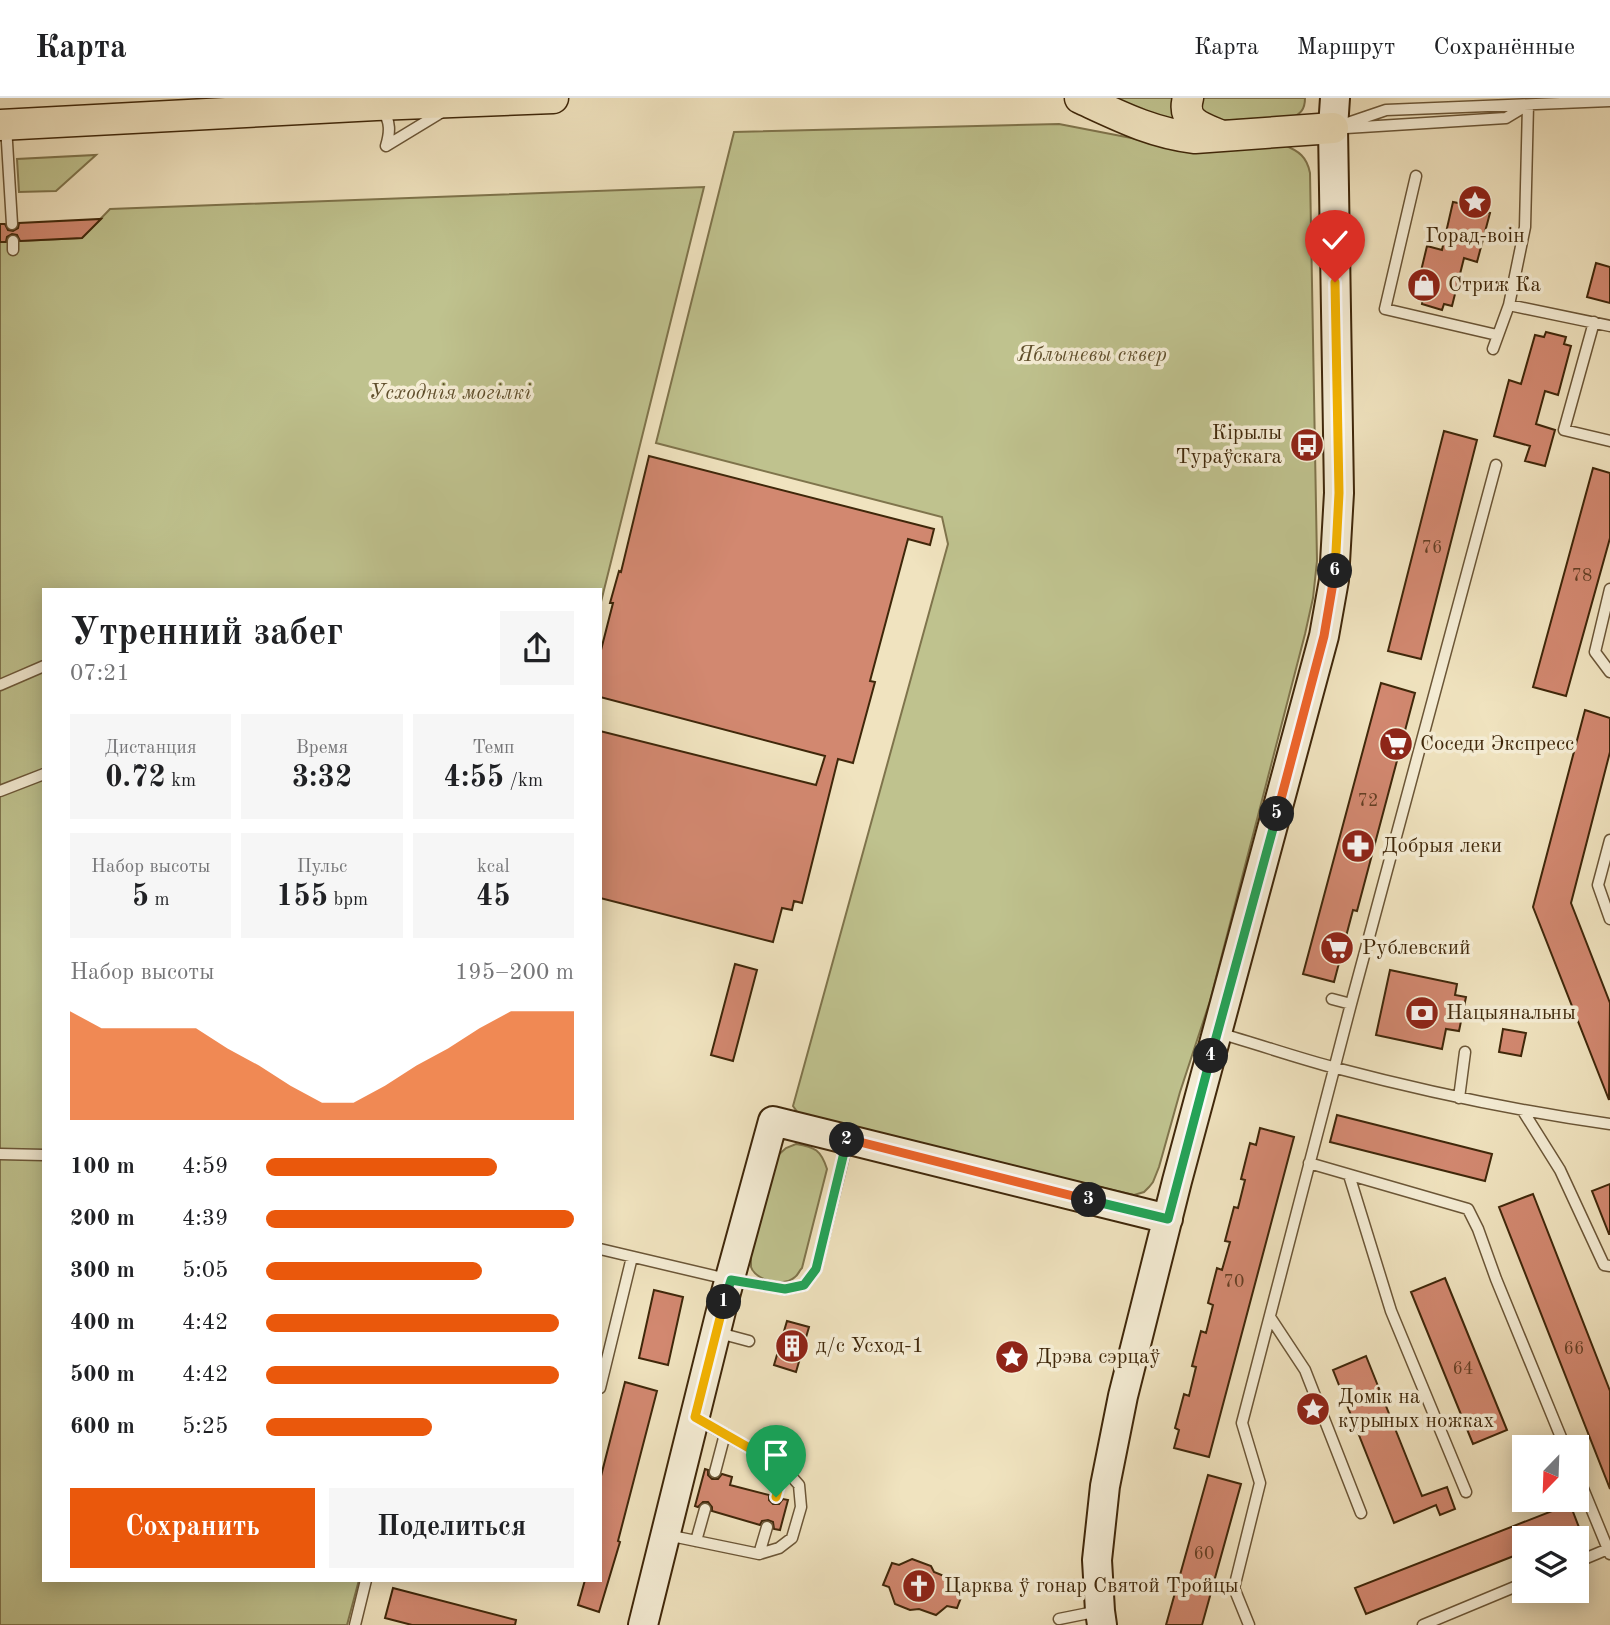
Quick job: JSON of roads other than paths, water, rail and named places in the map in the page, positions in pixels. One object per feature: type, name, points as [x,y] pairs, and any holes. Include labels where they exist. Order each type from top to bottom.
[{"type":"main road","points":[[3,124],[553,98]]},
{"type":"main road","points":[[1080,98],[1161,133],[1195,138],[1333,128]]},
{"type":"main road","points":[[1188,98],[1186,102],[1191,120],[1198,126],[1222,136]]},
{"type":"main road","points":[[1326,98],[1333,128]]},
{"type":"main road","points":[[1101,1618],[1097,1560],[1105,1486],[1123,1396],[1324,636],[1334,580],[1339,493],[1333,128],[1335,98]]},
{"type":"main road","points":[[643,1625],[716,1332],[773,1121],[1168,1219]]},
{"type":"lane","points":[[1333,128],[1386,110],[1610,101]]},
{"type":"lane","points":[[376,105],[384,112],[389,123],[386,146],[460,102]]},
{"type":"lane","points":[[1333,128],[1506,118],[1528,105]]},
{"type":"lane","points":[[1493,349],[1509,305],[1525,227],[1528,105]]},
{"type":"lane","points":[[1506,118],[1527,132]]},
{"type":"lane","points":[[3,124],[12,223]]},
{"type":"lane","points":[[1416,176],[1385,309],[1497,335]]},
{"type":"lane","points":[[1509,305],[1610,326]]},
{"type":"lane","points":[[1594,322],[1564,430],[1610,441]]},
{"type":"lane","points":[[1250,1625],[1234,1588],[1260,1483],[1242,1423],[1351,1004],[1496,466]]},
{"type":"lane","points":[[1610,589],[1595,652],[1610,672]]},
{"type":"lane","points":[[0,685],[42,667]]},
{"type":"lane","points":[[0,791],[42,775]]},
{"type":"lane","points":[[1610,840],[1598,885],[1610,919]]},
{"type":"lane","points":[[1332,999],[1351,1004]]},
{"type":"lane","points":[[1217,1033],[1335,1068],[1459,1098],[1610,1124]]},
{"type":"lane","points":[[1459,1098],[1465,1052]]},
{"type":"lane","points":[[1523,1111],[1560,1170],[1604,1265],[1610,1266]]},
{"type":"lane","points":[[602,1250],[731,1280],[785,1289],[804,1285],[816,1269],[848,1139]]},
{"type":"lane","points":[[0,1154],[42,1155]]},
{"type":"lane","points":[[1309,1163],[1468,1209],[1560,1435]]},
{"type":"lane","points":[[1349,1175],[1391,1311],[1466,1492]]},
{"type":"lane","points":[[602,1380],[632,1257]]},
{"type":"lane","points":[[1270,1317],[1305,1370],[1361,1513]]},
{"type":"lane","points":[[716,1332],[749,1341]]},
{"type":"lane","points":[[666,1535],[759,1554],[779,1548],[792,1538],[802,1507],[799,1485],[784,1468],[695,1417]]},
{"type":"lane","points":[[715,1472],[725,1434]]},
{"type":"lane","points":[[776,1497],[784,1468]]},
{"type":"lane","points":[[1589,1503],[1609,1551],[1589,1558]]},
{"type":"lane","points":[[696,1541],[705,1508]]},
{"type":"lane","points":[[759,1554],[767,1527]]},
{"type":"lane","points":[[355,1625],[366,1582]]},
{"type":"lane","points":[[1423,1625],[1512,1588]]},
{"type":"lane","points":[[1059,1619],[1101,1618]]},
{"type":"place","name":"Горад-воін","points":[[1475,202]]},
{"type":"place","name":"Стриж Ка","points":[[1424,285]]},
{"type":"place","name":"Кірылы Тураўскага","points":[[1307,445]]},
{"type":"place","name":"Соседи Экспресс","points":[[1396,744]]},
{"type":"place","name":"Добрыя леки","points":[[1358,846]]},
{"type":"place","name":"Рублевский","points":[[1337,948]]},
{"type":"place","name":"Нацыянальны","points":[[1422,1013]]},
{"type":"place","name":"д/с Усход-1","points":[[792,1346]]},
{"type":"place","name":"Дрэва сэрцаў","points":[[1012,1357]]},
{"type":"place","name":"Домік на курыных ножках","points":[[1313,1409]]},
{"type":"place","name":"Царква ў гонар Святой Тройцы","points":[[919,1586]]},
{"type":"park label","name":"Яблыневы сквер","points":[[1092,355]]},
{"type":"park label","name":"Усходнія могілкі","points":[[450,393]]}]
